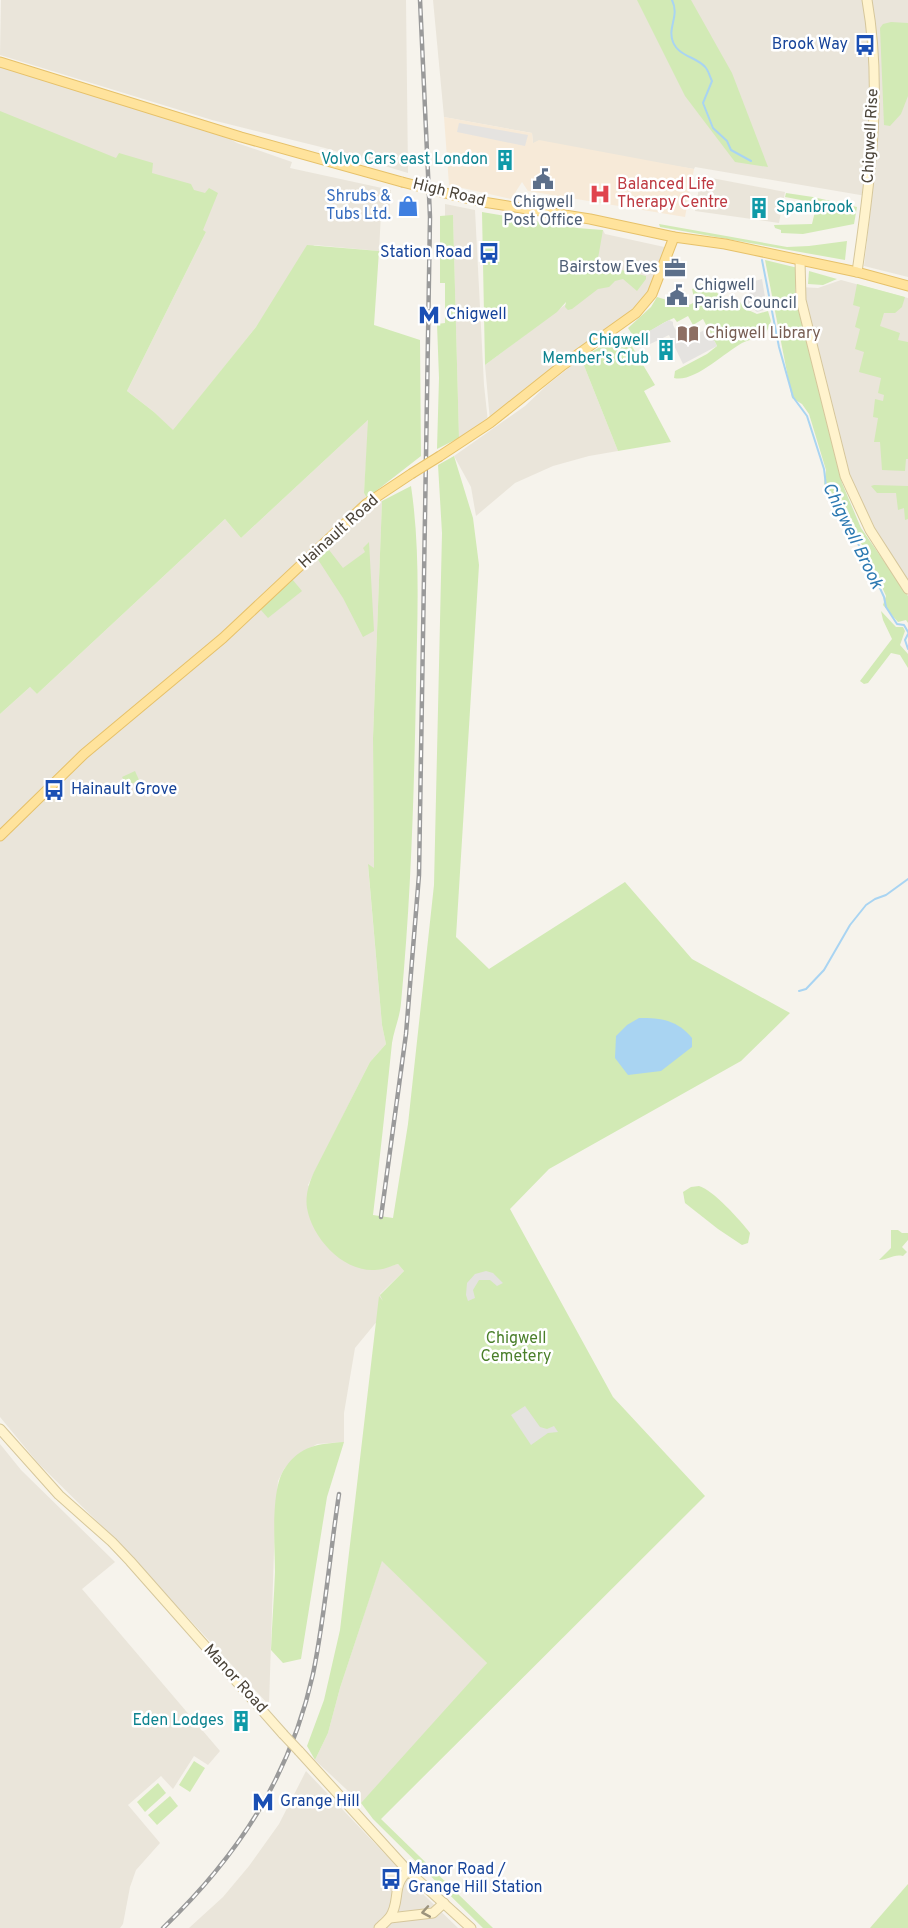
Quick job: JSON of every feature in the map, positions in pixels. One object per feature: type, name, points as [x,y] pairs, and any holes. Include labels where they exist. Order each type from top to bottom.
[{"type":"main road","name":"Chigwell Rise","points":[[857,272],[874,133],[875,95],[867,0]]},
{"type":"main road","name":"High Road","points":[[0,62],[241,137],[453,195],[590,219],[674,237],[725,244],[857,272],[908,286]]},
{"type":"main road","name":"Hainault Road","points":[[0,836],[84,754],[223,638],[366,504],[489,423],[563,365],[636,313],[652,294],[674,237]]},
{"type":"main road","points":[[800,260],[801,300],[845,476],[870,530],[908,589]]},
{"type":"main road","name":"Manor Road","points":[[0,1430],[59,1495],[124,1555],[408,1871],[471,1928]]},
{"type":"main road","points":[[379,1928],[390,1918],[399,1879],[408,1871]]},
{"type":"main road","points":[[390,1918],[433,1912],[444,1903]]},
{"type":"shaded area","points":[[1,0],[406,0],[408,173],[325,148],[212,120],[0,55]]},
{"type":"shaded area","points":[[433,0],[908,0],[908,277],[864,266],[872,197],[533,143],[532,133],[444,117]]},
{"type":"shaded area","points":[[0,62],[225,136],[237,143],[292,162],[290,168],[391,190],[389,214],[381,213],[379,251],[314,245],[256,327],[173,431],[154,412],[127,391],[206,232],[0,164]]},
{"type":"shaded area","points":[[444,117],[532,133],[533,143],[539,140],[694,169],[685,217],[528,191],[522,182],[511,199],[449,185]]},
{"type":"shaded area","points":[[459,123],[528,135],[525,146],[457,132]]},
{"type":"shaded area","points":[[701,176],[785,192],[779,223],[695,211]]},
{"type":"shaded area","points":[[445,204],[475,210],[488,422],[459,438],[453,216],[445,216]]},
{"type":"shaded area","points":[[603,230],[605,234],[669,248],[645,303],[490,421],[485,365],[590,286],[591,268]]},
{"type":"shaded area","points":[[762,279],[767,309],[757,312],[748,304],[751,282]]},
{"type":"shaded area","points":[[841,280],[908,298],[908,592],[848,485],[800,287],[818,288]]},
{"type":"shaded area","points":[[669,320],[673,322],[682,342],[708,328],[717,346],[683,364],[669,335],[648,345],[642,335]]},
{"type":"shaded area","points":[[581,358],[618,451],[553,466],[515,483],[476,516],[471,487],[454,456],[525,406]]},
{"type":"shaded area","points":[[369,419],[364,493],[368,498],[382,501],[373,738],[374,869],[368,865],[382,1025],[386,1044],[370,1062],[308,1185],[375,1270],[398,1264],[404,1271],[380,1294],[388,1308],[355,1348],[344,1413],[344,1442],[317,1444],[294,1458],[284,1469],[278,1481],[269,1705],[109,1533],[38,1463],[0,1417],[0,714],[30,687],[37,694],[225,519],[241,538]]},
{"type":"shaded area","points":[[486,1271],[493,1273],[503,1283],[497,1286],[490,1280],[479,1280],[473,1290],[475,1298],[468,1301],[467,1283],[475,1274]]},
{"type":"shaded area","points":[[525,1406],[540,1427],[547,1429],[554,1426],[558,1432],[548,1433],[531,1445],[511,1415]]},
{"type":"shaded area","points":[[0,1444],[21,1470],[115,1562],[82,1589],[220,1751],[208,1765],[194,1756],[173,1789],[161,1776],[128,1805],[160,1843],[136,1870],[130,1887],[123,1924],[120,1928],[0,1928]]},
{"type":"shaded area","points":[[382,1560],[487,1663],[424,1743],[361,1803],[315,1760],[328,1733],[340,1688]]},
{"type":"shaded area","points":[[306,1771],[458,1928],[189,1928],[223,1897],[249,1866],[279,1824]]},
{"type":"green space","points":[[637,0],[691,0],[732,73],[768,167],[735,162],[685,96]]},
{"type":"green space","points":[[908,23],[908,96],[901,114],[890,126],[884,125],[880,28],[883,24]]},
{"type":"green space","points":[[0,111],[116,158],[119,153],[153,163],[152,173],[191,184],[194,190],[205,193],[209,188],[218,193],[203,230],[206,232],[127,391],[173,430],[256,327],[307,245],[379,251],[374,325],[420,340],[421,456],[367,498],[364,493],[368,420],[241,538],[225,519],[37,694],[30,687],[0,714]]},
{"type":"green space","points":[[786,193],[857,207],[854,224],[803,234],[781,233],[781,230],[775,228],[774,225],[812,224],[817,203],[785,197]]},
{"type":"green space","points":[[482,212],[577,228],[603,230],[597,264],[646,276],[646,279],[637,291],[623,279],[615,281],[609,287],[598,289],[572,309],[568,310],[565,307],[566,302],[557,312],[485,365]]},
{"type":"green space","points":[[453,215],[459,438],[437,449],[439,378],[437,324],[445,323],[445,283],[440,283],[440,216]]},
{"type":"green space","points":[[659,224],[787,247],[847,241],[845,260],[660,227]]},
{"type":"green space","points":[[765,260],[798,268],[795,292],[842,483],[861,528],[908,596],[908,623],[906,620],[898,622],[883,605],[886,596],[866,552],[851,524],[824,484],[826,470],[809,414],[802,404],[792,398]]},
{"type":"green space","points":[[809,271],[837,279],[823,285],[808,284]]},
{"type":"green space","points":[[708,282],[716,285],[717,293],[729,300],[740,302],[746,309],[757,314],[768,311],[771,321],[765,336],[742,343],[700,372],[691,376],[674,378],[675,371],[717,346],[703,319],[693,325],[688,316],[677,322],[674,318],[634,337],[628,328],[651,307],[657,297],[687,306],[695,302],[692,289]]},
{"type":"green space","points":[[857,284],[905,297],[902,307],[895,313],[884,313],[880,326],[900,333],[898,340],[908,342],[908,459],[906,459],[905,471],[882,470],[880,442],[874,442],[878,418],[873,417],[875,399],[883,401],[884,395],[878,393],[881,378],[859,372],[864,352],[855,349],[860,329],[855,327],[860,307],[853,305]]},
{"type":"green space","points":[[624,333],[655,385],[644,391],[671,442],[618,451],[581,358]]},
{"type":"green space","name":"Chigwell Cemetery","points":[[454,456],[473,518],[479,565],[456,937],[489,969],[625,882],[692,959],[790,1013],[741,1061],[549,1169],[510,1209],[613,1397],[705,1496],[381,1819],[493,1928],[483,1928],[373,1819],[361,1803],[487,1663],[382,1561],[340,1688],[328,1733],[315,1760],[307,1746],[324,1700],[340,1630],[379,1296],[383,1301],[380,1295],[404,1271],[398,1264],[378,1270],[363,1269],[341,1259],[331,1251],[315,1231],[307,1208],[308,1190],[314,1172],[370,1062],[386,1044],[382,1025],[368,864],[374,868],[373,738],[382,501],[411,486],[417,562],[412,846],[407,925],[400,1008],[392,1043],[373,1215],[393,1218],[408,1124],[434,885],[442,533],[438,465]]},
{"type":"green space","points":[[871,486],[908,486],[908,519],[905,520],[904,508],[898,510],[896,493],[877,493]]},
{"type":"green space","points":[[369,542],[374,631],[363,637],[343,598],[315,555],[326,546],[343,568],[365,552],[363,548]]},
{"type":"green space","points":[[292,579],[302,591],[268,618],[260,609]]},
{"type":"green space","points":[[881,611],[896,627],[903,627],[905,631],[900,645],[908,654],[908,668],[900,655],[891,653],[868,683],[864,684],[860,681],[892,639]]},
{"type":"green space","points":[[135,771],[139,780],[128,786],[122,777]]},
{"type":"green space","points":[[699,1186],[718,1199],[740,1221],[750,1233],[748,1243],[742,1245],[685,1203],[683,1192],[691,1187]]},
{"type":"green space","points":[[891,1230],[908,1233],[908,1240],[902,1247],[907,1252],[903,1256],[879,1260],[891,1248]]},
{"type":"green space","points":[[344,1442],[327,1497],[301,1659],[283,1663],[271,1650],[275,1572],[274,1518],[280,1477],[291,1460],[304,1450],[318,1445]]},
{"type":"green space","points":[[194,1761],[205,1768],[190,1792],[179,1785]]},
{"type":"green space","points":[[158,1783],[166,1793],[145,1812],[137,1802]]},
{"type":"green space","points":[[170,1796],[178,1806],[157,1825],[148,1815]]},
{"type":"green space","points":[[908,1884],[908,1928],[870,1928]]},
{"type":"water","points":[[639,1018],[668,1021],[681,1027],[692,1038],[692,1047],[661,1071],[628,1075],[615,1058],[616,1036],[627,1025]]},
{"type":"waterway","name":"Chigwell Brook","points":[[672,0],[675,11],[671,31],[673,42],[680,51],[703,64],[712,81],[703,103],[713,128],[727,141],[731,150],[751,161]]},
{"type":"waterway","name":"Chigwell Brook","points":[[762,260],[779,347],[793,397],[807,416],[824,469],[826,486],[867,560],[884,597],[886,607],[897,624],[904,625],[908,632]]},
{"type":"waterway","name":"Chigwell Brook","points":[[908,634],[905,640],[908,649]]},
{"type":"waterway","points":[[799,991],[806,989],[824,970],[850,925],[866,905],[886,895],[908,879]]},
{"type":"railway","points":[[381,1217],[406,1034],[419,875],[430,217],[420,0]]},
{"type":"railway","points":[[163,1928],[190,1901],[237,1843],[258,1813],[290,1747],[303,1712],[313,1674],[339,1494]]},
{"type":"place","name":"Brook Way","points":[[865,45]]},
{"type":"place","name":"Volvo Cars east London","points":[[505,160]]},
{"type":"place","name":"Chigwell Post Office","points":[[543,179]]},
{"type":"place","name":"Balanced Life Therapy Centre","points":[[600,194]]},
{"type":"place","name":"Shrubs & Tubs Ltd.","points":[[408,206]]},
{"type":"place","name":"Spanbrook","points":[[759,208]]},
{"type":"place","name":"Station Road","points":[[489,253]]},
{"type":"place","name":"Bairstow Eves","points":[[675,268]]},
{"type":"place","name":"Chigwell Parish Council","points":[[677,295]]},
{"type":"place","name":"Chigwell","points":[[429,315]]},
{"type":"place","name":"Chigwell Library","points":[[688,334]]},
{"type":"place","name":"Chigwell Member's Club","points":[[666,350]]},
{"type":"place","name":"Hainault Grove","points":[[54,790]]},
{"type":"place","name":"Eden Lodges","points":[[241,1721]]},
{"type":"place","name":"Grange Hill","points":[[263,1802]]},
{"type":"place","name":"Manor Road / Grange Hill Station","points":[[391,1879]]}]
